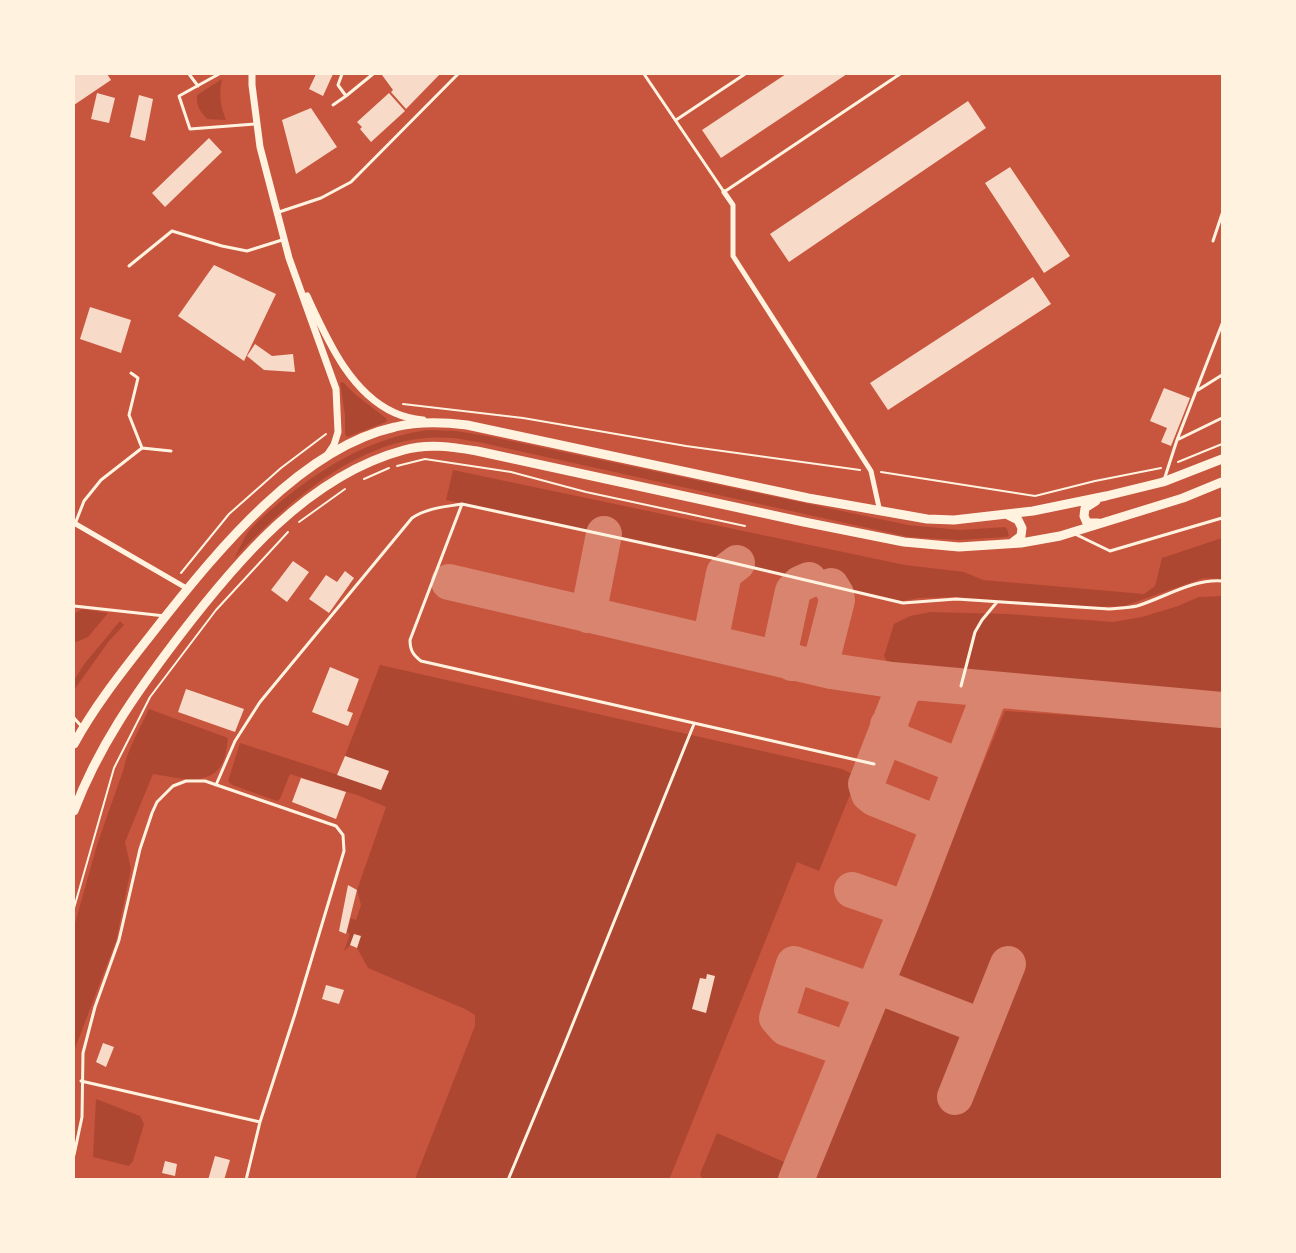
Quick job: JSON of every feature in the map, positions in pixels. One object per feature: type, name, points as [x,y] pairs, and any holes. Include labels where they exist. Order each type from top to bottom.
[{"type":"main road","points":[[74,744],[104,695],[166,616],[266,503],[327,456],[387,429],[431,422],[467,425],[797,496],[880,512],[927,519],[954,520],[1034,511],[1106,496],[1163,482],[1222,459]]},
{"type":"main road","points":[[74,811],[98,756],[124,712],[204,605],[260,541],[292,512],[350,472],[379,458],[406,449],[428,446],[477,451],[904,542],[959,547],[1036,541],[1122,518],[1183,498],[1222,482]]},
{"type":"main road","points":[[1106,496],[1085,508],[1084,516],[1087,522],[1122,518]]},
{"type":"main road","points":[[1000,515],[1014,517],[1022,528],[1023,533],[1019,539],[1008,544]]},
{"type":"street","points":[[252,74],[257,124],[277,213],[289,258],[336,389],[338,432],[334,446],[327,456]]},
{"type":"street","points":[[724,192],[733,206],[733,256],[871,471],[880,512]]},
{"type":"street","points":[[289,258],[329,341],[351,375],[372,399],[386,409],[406,417],[431,422]]},
{"type":"street","points":[[74,524],[188,589]]},
{"type":"lane","points":[[189,74],[198,86]]},
{"type":"lane","points":[[219,74],[179,96],[190,129],[257,124]]},
{"type":"lane","points":[[342,74],[338,84],[346,96]]},
{"type":"lane","points":[[333,105],[373,74]]},
{"type":"lane","points":[[277,213],[321,198],[351,182],[458,74]]},
{"type":"lane","points":[[644,74],[724,192],[900,74]]},
{"type":"lane","points":[[676,120],[745,74]]},
{"type":"lane","points":[[1212,241],[1222,214]]},
{"type":"lane","points":[[129,266],[172,231],[247,251],[284,239]]},
{"type":"lane","points":[[1163,482],[1222,324]]},
{"type":"lane","points":[[131,372],[138,378],[129,415],[142,448]]},
{"type":"lane","points":[[1197,390],[1222,375]]},
{"type":"lane","points":[[1177,440],[1222,418]]},
{"type":"lane","points":[[74,524],[84,501],[101,480],[142,448],[171,452]]},
{"type":"lane","points":[[462,504],[410,640],[410,648],[421,661],[874,764]]},
{"type":"lane","points":[[216,785],[235,741],[260,702],[412,518],[421,512],[462,504],[712,558],[903,603],[956,599],[1109,609],[1134,607],[1192,584],[1222,581]]},
{"type":"lane","points":[[1072,532],[1110,551],[1222,518]]},
{"type":"lane","points":[[962,687],[975,632],[997,602]]},
{"type":"lane","points":[[74,606],[166,616]]},
{"type":"lane","points":[[74,718],[83,728]]},
{"type":"lane","points":[[508,1179],[694,723]]},
{"type":"lane","points":[[74,1155],[82,1117],[82,1053],[95,1007],[119,940],[140,849],[157,802],[173,786],[186,781],[205,781],[262,802],[323,820],[336,826],[343,835],[344,851],[260,1122],[246,1179]]},
{"type":"lane","points":[[81,1081],[260,1122]]},
{"type":"path","points":[[397,403],[523,418],[686,446],[1035,496],[1168,466],[1222,444]]},
{"type":"path","points":[[175,580],[229,514],[281,468],[326,434]]},
{"type":"shaded area","points":[[222,79],[221,100],[226,120],[207,119],[199,108],[197,95]]},
{"type":"shaded area","points":[[343,382],[387,419],[386,422],[347,437],[340,383]]},
{"type":"shaded area","points":[[428,430],[456,431],[487,436],[908,525],[961,530],[1005,527],[1009,536],[959,540],[909,537],[478,442],[454,438],[419,439],[389,446],[359,458],[330,474],[278,515],[234,559],[247,534],[259,520],[325,469],[374,444],[409,433]]},
{"type":"shaded area","points":[[453,470],[905,565],[964,572],[983,580],[1144,594],[1155,586],[1162,558],[1222,538],[1222,579],[1204,578],[1124,606],[1093,607],[954,597],[919,598],[898,602],[446,500]]},
{"type":"shaded area","points":[[1222,596],[1222,694],[891,668],[884,656],[894,624],[910,616],[931,612],[1008,614],[1113,622],[1142,617],[1199,597]]},
{"type":"shaded area","points":[[82,609],[108,613],[88,637],[74,643],[74,614]]},
{"type":"shaded area","points":[[120,621],[124,625],[109,641],[74,690],[74,680],[85,663]]},
{"type":"shaded area","points":[[380,665],[842,769],[852,774],[856,780],[819,871],[797,862],[669,1180],[415,1179],[475,1026],[475,1015],[368,968],[357,948],[360,936],[354,934],[350,945],[344,951],[350,934],[347,932],[351,918],[356,920],[361,905],[357,890],[386,807],[360,796],[290,774],[280,799],[277,801],[232,785],[228,781],[240,743],[382,789],[389,771],[345,756]]},
{"type":"shaded area","points":[[149,709],[228,738],[226,753],[223,762],[210,776],[182,779],[153,774],[125,842],[131,869],[116,941],[74,1051],[74,927],[97,845],[128,754]]},
{"type":"shaded area","points":[[1005,711],[1222,725],[1222,1179],[812,1179],[884,999],[969,1028],[940,1105],[962,1113],[1023,957],[1002,949],[974,1015],[891,986]]},
{"type":"shaded area","points":[[96,1099],[140,1116],[144,1124],[133,1161],[129,1166],[93,1157]]},
{"type":"shaded area","points":[[717,1133],[796,1167],[791,1179],[702,1179],[700,1174]]},
{"type":"building","points":[[74,74],[107,74],[111,80],[74,105]]},
{"type":"building","points":[[316,74],[333,74],[323,96],[309,89]]},
{"type":"building","points":[[440,74],[406,109],[391,92],[393,90],[382,75]]},
{"type":"building","points":[[786,74],[847,74],[721,158],[702,130]]},
{"type":"building","points":[[97,93],[115,98],[109,123],[91,119]]},
{"type":"building","points":[[389,93],[405,111],[371,142],[357,122]]},
{"type":"building","points":[[139,95],[153,99],[145,141],[130,137]]},
{"type":"building","points":[[968,101],[986,128],[789,262],[770,234]]},
{"type":"building","points":[[311,108],[337,147],[296,174],[282,120]]},
{"type":"building","points":[[209,138],[222,152],[165,207],[152,193]]},
{"type":"building","points":[[1010,167],[1070,256],[1044,273],[985,183]]},
{"type":"building","points":[[214,265],[276,294],[244,361],[178,316]]},
{"type":"building","points":[[1033,277],[1051,304],[888,410],[870,383]]},
{"type":"building","points":[[90,307],[131,320],[121,353],[80,339]]},
{"type":"building","points":[[255,344],[272,356],[293,354],[295,372],[264,370],[247,356]]},
{"type":"building","points":[[1164,388],[1190,398],[1171,446],[1161,442],[1167,428],[1150,421]]},
{"type":"building","points":[[293,561],[309,572],[287,602],[271,590]]},
{"type":"building","points":[[345,571],[354,578],[329,613],[309,599],[326,575],[337,582]]},
{"type":"building","points":[[330,667],[359,679],[347,711],[353,713],[348,726],[312,712]]},
{"type":"building","points":[[186,689],[244,709],[235,732],[178,712]]},
{"type":"building","points":[[345,756],[389,771],[381,790],[337,775]]},
{"type":"building","points":[[301,778],[346,792],[336,819],[292,802]]},
{"type":"building","points":[[348,885],[357,890],[346,934],[339,931]]},
{"type":"building","points":[[354,934],[361,936],[357,948],[350,945]]},
{"type":"building","points":[[707,974],[715,976],[706,1013],[692,1009],[700,978],[706,979]]},
{"type":"building","points":[[326,985],[344,990],[339,1004],[322,999]]},
{"type":"building","points":[[103,1043],[114,1047],[106,1067],[96,1062]]},
{"type":"building","points":[[215,1156],[230,1160],[224,1180],[208,1180]]},
{"type":"building","points":[[165,1161],[177,1164],[175,1176],[162,1173]]},
{"type":"taxiway","points":[[588,615],[604,534]]},
{"type":"taxiway","points":[[710,642],[724,573],[737,563]]},
{"type":"taxiway","points":[[792,663],[784,654],[781,646],[793,591],[800,584],[809,580]]},
{"type":"taxiway","points":[[449,582],[831,671],[892,680],[1222,710]]},
{"type":"taxiway","points":[[831,586],[837,600],[823,655],[831,671]]},
{"type":"taxiway","points":[[916,682],[903,689],[866,784],[869,794],[874,798],[931,821],[935,834]]},
{"type":"taxiway","points":[[796,1180],[910,901],[986,703],[990,695],[1001,690]]},
{"type":"taxiway","points":[[888,725],[896,741],[954,764],[958,773]]},
{"type":"taxiway","points":[[852,890],[898,906],[910,901]]},
{"type":"taxiway","points":[[844,1060],[843,1049],[786,1028],[777,1018],[794,964],[863,988],[868,996],[867,1004]]},
{"type":"taxiway","points":[[955,1097],[1008,964]]},
{"type":"taxiway","points":[[875,985],[983,1027]]}]
